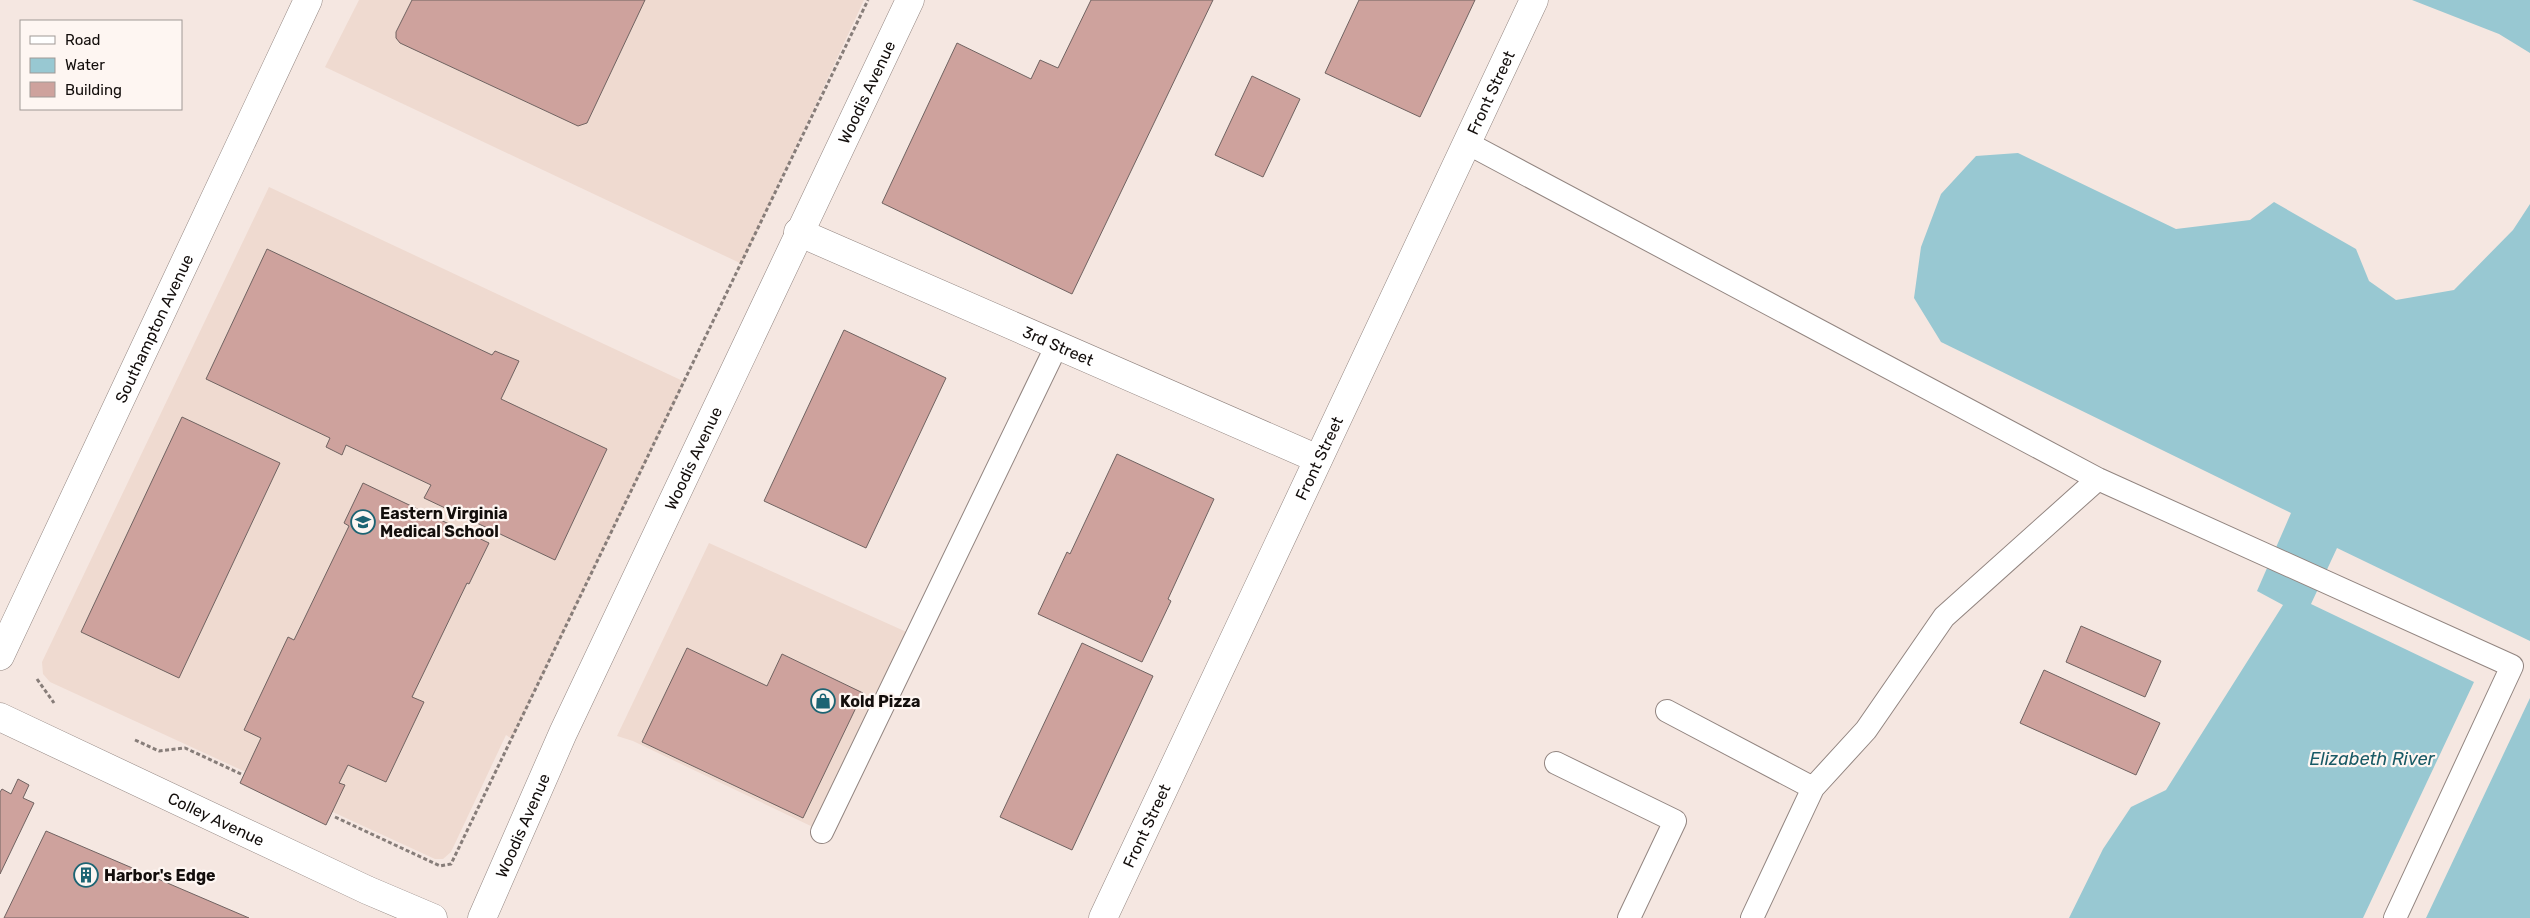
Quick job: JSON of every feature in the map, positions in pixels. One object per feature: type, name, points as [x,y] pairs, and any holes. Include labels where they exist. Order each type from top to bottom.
[{"type":"street","name":"Southampton Avenue","points":[[0,656],[308,0]]},
{"type":"street","name":"Woodis Avenue","points":[[482,918],[563,733],[798,232],[910,0]]},
{"type":"street","name":"Front Street","points":[[1103,918],[1534,0]]},
{"type":"street","name":"3rd Street","points":[[798,232],[1318,459]]},
{"type":"street","name":"Colley Avenue","points":[[0,717],[367,890],[433,918]]},
{"type":"lane","points":[[1467,143],[2098,479],[2512,666],[2395,918]]},
{"type":"lane","points":[[822,832],[1057,345]]},
{"type":"lane","points":[[1752,918],[1813,788],[1866,730],[1944,617],[2098,479]]},
{"type":"lane","points":[[1667,711],[1813,788]]},
{"type":"lane","points":[[1556,763],[1675,821],[1629,918]]},
{"type":"path","points":[[335,818],[440,866],[451,864],[868,0]]},
{"type":"path","points":[[38,679],[52,702],[61,706]]},
{"type":"path","points":[[133,739],[159,751],[185,748],[241,774]]},
{"type":"shaded area","points":[[359,0],[864,0],[742,264],[325,67]]},
{"type":"shaded area","name":"Eastern Virginia Medical School","points":[[269,187],[685,382],[512,739],[506,735],[451,852],[443,859],[435,859],[50,682],[43,674],[42,662]]},
{"type":"shaded area","points":[[709,543],[911,634],[815,828],[633,741],[617,736]]},
{"type":"water","points":[[2412,0],[2530,0],[2530,53],[2499,34]]},
{"type":"water","name":"Elizabeth River","points":[[2018,153],[2176,229],[2250,220],[2274,202],[2356,249],[2369,281],[2396,300],[2454,290],[2513,230],[2530,204],[2530,918],[2069,918],[2103,849],[2131,807],[2166,790],[2283,605],[2257,591],[2291,513],[1941,342],[1914,298],[1921,247],[1941,194],[1976,156]]},
{"type":"pier","points":[[2337,548],[2530,641],[2530,698],[2426,918],[2363,918],[2474,682],[2311,604]]},
{"type":"building","points":[[412,0],[645,0],[587,123],[578,126],[400,43],[396,38],[396,32]]},
{"type":"building","points":[[1091,0],[1213,0],[1072,294],[882,203],[957,43],[1031,79],[1040,60],[1058,68]]},
{"type":"building","points":[[1359,0],[1475,0],[1420,117],[1325,73]]},
{"type":"building","points":[[1252,76],[1300,99],[1263,177],[1215,155]]},
{"type":"building","points":[[267,249],[492,355],[495,351],[519,361],[501,399],[607,449],[555,560],[424,498],[431,485],[346,445],[342,455],[326,447],[330,438],[206,379]]},
{"type":"building","points":[[844,330],[946,378],[866,548],[764,501]]},
{"type":"building","points":[[182,417],[280,463],[179,678],[81,632]]},
{"type":"building","points":[[1117,454],[1214,499],[1168,599],[1171,601],[1142,662],[1038,614],[1067,552],[1070,554]]},
{"type":"building","points":[[363,483],[489,543],[469,584],[467,583],[412,697],[424,702],[386,782],[348,765],[339,783],[345,785],[326,825],[240,783],[261,738],[244,730],[288,637],[294,640],[349,526],[344,523]]},
{"type":"building","points":[[2081,626],[2161,661],[2145,697],[2066,662]]},
{"type":"building","points":[[1082,643],[1153,676],[1072,850],[1000,817]]},
{"type":"building","points":[[687,648],[767,686],[782,654],[863,693],[803,818],[642,742]]},
{"type":"building","points":[[2044,670],[2160,723],[2136,775],[2020,723]]},
{"type":"building","points":[[18,779],[29,785],[23,798],[34,803],[0,874],[0,792],[2,789],[11,794]]},
{"type":"building","name":"Harbor's Edge","points":[[46,831],[249,918],[4,918]]},
{"type":"place","name":"Eastern Virginia Medical School","points":[[363,522]]},
{"type":"place","name":"Kold Pizza","points":[[823,701]]},
{"type":"place","name":"Harbor's Edge","points":[[86,875]]}]
